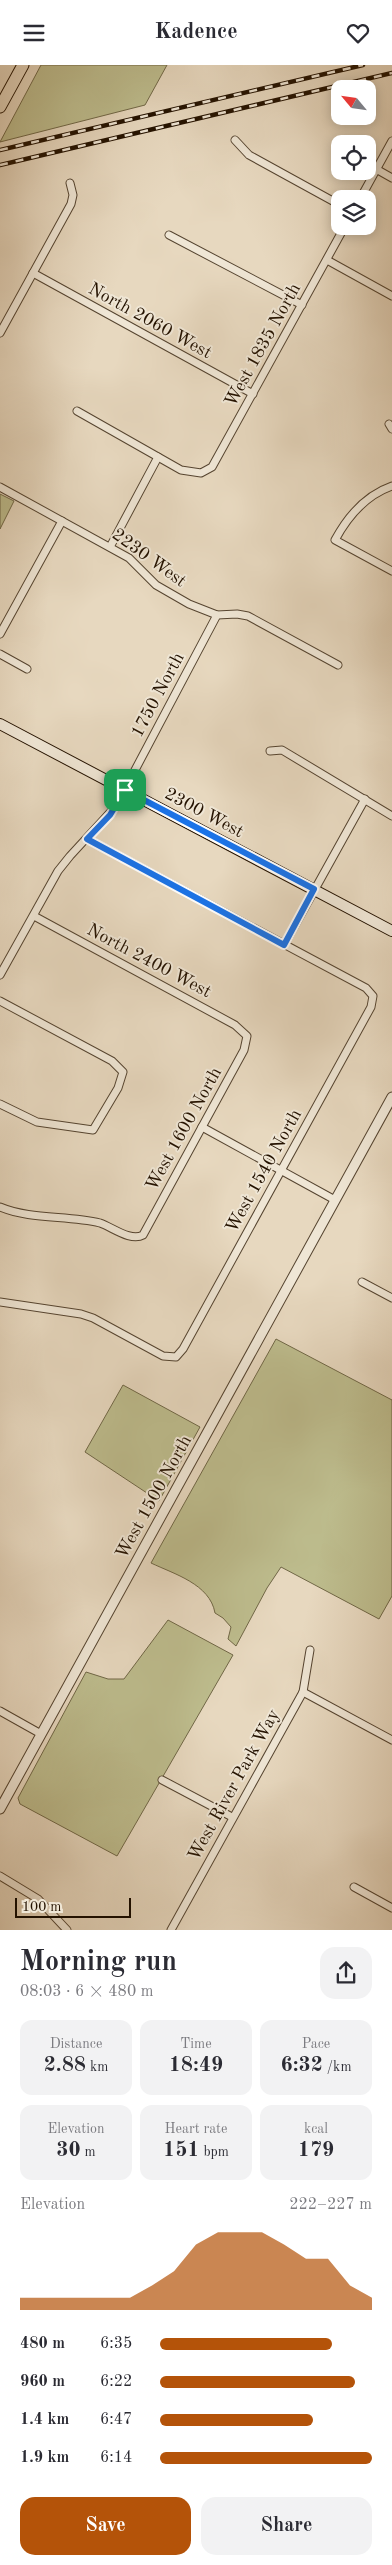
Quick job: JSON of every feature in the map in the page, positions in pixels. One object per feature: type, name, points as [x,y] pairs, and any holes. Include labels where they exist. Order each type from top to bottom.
[{"type":"highway","points":[[0,107],[24,65]]},
{"type":"main road","name":"2300 West","points":[[0,724],[392,931]]},
{"type":"street","points":[[235,140],[249,155],[331,200]]},
{"type":"street","points":[[392,141],[376,169],[392,178]]},
{"type":"street","points":[[0,333],[71,204],[73,195],[70,183]]},
{"type":"street","points":[[169,235],[302,305]]},
{"type":"street","name":"West 1835 North","points":[[158,457],[181,470],[201,473],[216,462],[340,235]]},
{"type":"street","points":[[326,260],[392,296]]},
{"type":"street","name":"North 2060 West","points":[[33,273],[253,394]]},
{"type":"street","points":[[77,411],[158,457],[110,547]]},
{"type":"street","points":[[392,486],[361,504],[343,525],[335,540],[392,571]]},
{"type":"street","name":"2230 West","points":[[0,487],[129,558],[161,589],[189,605],[217,615],[237,614],[248,616],[338,665]]},
{"type":"street","points":[[0,634],[62,521]]},
{"type":"street","name":"1750 North","points":[[0,975],[58,871],[70,855],[110,815],[217,615]]},
{"type":"street","points":[[0,654],[27,669]]},
{"type":"street","points":[[270,751],[282,750],[392,816]]},
{"type":"street","points":[[87,839],[284,945],[365,799]]},
{"type":"street","name":"North 2400 West","points":[[34,916],[235,1025],[247,1036]]},
{"type":"street","name":"West 1540 North","points":[[0,1302],[80,1314],[93,1318],[163,1356],[176,1357],[183,1349],[372,1007],[373,996],[366,988],[284,945]]},
{"type":"street","points":[[0,1001],[112,1061],[123,1072],[118,1088],[93,1130],[37,1122],[0,1104]]},
{"type":"street","name":"West 1600 North","points":[[0,1207],[19,1212],[102,1224],[135,1237],[143,1235],[244,1050],[247,1036]]},
{"type":"street","name":"West 1500 North","points":[[0,1809],[392,1097]]},
{"type":"street","points":[[202,1127],[335,1200]]},
{"type":"street","points":[[362,1281],[392,1298]]},
{"type":"street","name":"West River Park Way","points":[[171,1930],[303,1692],[310,1650]]},
{"type":"street","points":[[303,1692],[392,1740]]},
{"type":"street","points":[[0,1711],[41,1734]]},
{"type":"street","points":[[162,1780],[232,1817]]},
{"type":"street","points":[[0,1876],[38,1899],[67,1930]]},
{"type":"street","points":[[354,1887],[392,1908]]},
{"type":"shaded area","points":[[41,65],[167,65],[145,105],[0,142]]},
{"type":"shaded area","points":[[0,494],[14,501],[0,529]]},
{"type":"shaded area","points":[[276,1339],[392,1400],[392,1596],[379,1619],[281,1567],[267,1588],[236,1646],[228,1639],[231,1627],[223,1618],[215,1613],[212,1603],[199,1587],[151,1563]]},
{"type":"shaded area","points":[[123,1385],[200,1427],[159,1501],[85,1452]]},
{"type":"shaded area","points":[[168,1620],[233,1655],[117,1856],[20,1804],[18,1798],[86,1672],[108,1679],[124,1679]]},
{"type":"railway","points":[[0,150],[363,65]]},
{"type":"railway","points":[[0,165],[392,73]]},
{"type":"route","points":[[125,790],[314,889],[284,945],[87,839],[110,815],[125,790]]}]
